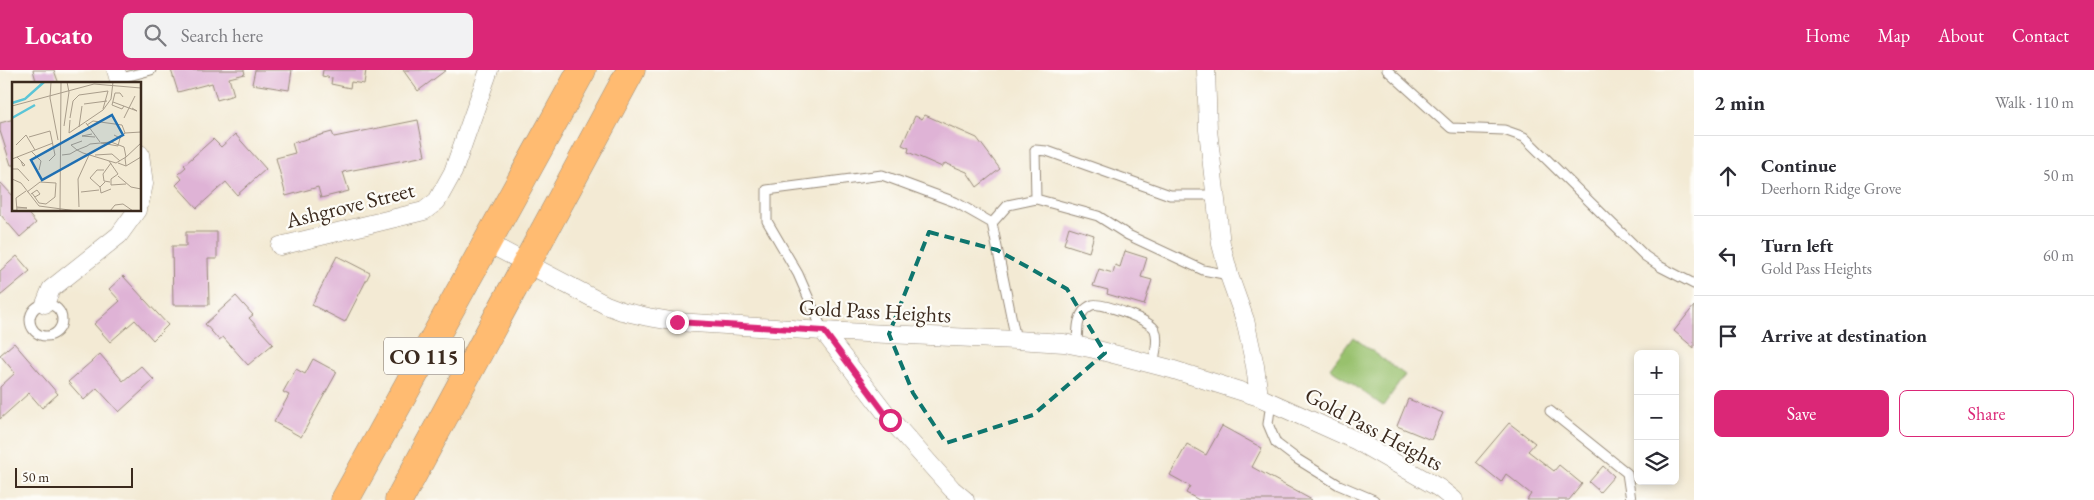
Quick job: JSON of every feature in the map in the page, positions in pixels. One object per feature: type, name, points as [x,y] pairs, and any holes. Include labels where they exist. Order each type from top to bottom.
[{"type":"highway","points":[[503,212],[569,70]]},
{"type":"highway","name":"CO 115","points":[[345,500],[582,70]]},
{"type":"highway","name":"CO 115","points":[[399,500],[631,70]]},
{"type":"highway","points":[[599,129],[639,70]]},
{"type":"street","name":"Ashgrove Street","points":[[280,246],[424,211],[432,207],[453,172],[489,70]]},
{"type":"street","points":[[1206,70],[1208,130],[1222,244],[1229,275],[1245,320],[1255,366],[1265,399]]},
{"type":"street","points":[[141,162],[144,184],[141,198]]},
{"type":"street","points":[[46,304],[51,289],[119,235],[136,211]]},
{"type":"street","name":"Gold Pass Heights","points":[[486,242],[606,305],[648,317],[677,322],[1016,340],[1077,346],[1153,364],[1265,399],[1355,440],[1438,488],[1454,500]]},
{"type":"street","points":[[824,331],[890,420],[952,489],[965,500]]},
{"type":"lane","points":[[118,78],[151,70]]},
{"type":"lane","points":[[479,70],[484,87]]},
{"type":"lane","points":[[1387,70],[1452,128],[1504,130],[1524,137],[1645,256],[1661,267],[1694,284]]},
{"type":"lane","points":[[1036,200],[1035,150],[1047,151],[1170,195],[1216,195]]},
{"type":"lane","points":[[824,331],[798,274],[768,221],[767,190],[882,175],[955,202],[992,223],[1016,340]]},
{"type":"lane","points":[[992,223],[1008,205],[1036,200],[1098,216],[1128,235],[1203,270],[1229,275]]},
{"type":"lane","points":[[1077,346],[1078,323],[1083,311],[1092,305],[1102,305],[1149,322],[1154,330],[1156,343],[1153,364]]},
{"type":"lane","name":"Gold Pass Heights","points":[[1265,399],[1268,424],[1276,443],[1297,460],[1339,485],[1374,500]]},
{"type":"lane","points":[[1550,411],[1627,473],[1631,500]]},
{"type":"highlighted area","points":[[929,232],[997,250],[1067,289],[1105,353],[1033,415],[946,443],[913,393],[889,334]]},
{"type":"green space","points":[[1353,337],[1405,375],[1383,406],[1330,368]]},
{"type":"building","points":[[33,70],[54,70],[58,82],[36,82]]},
{"type":"building","points":[[171,70],[244,70],[245,74],[229,78],[234,95],[217,100],[212,83],[178,92]]},
{"type":"building","points":[[255,70],[292,70],[289,90],[252,84]]},
{"type":"building","points":[[323,70],[366,70],[364,84],[351,82],[350,88],[331,84],[332,78],[322,76]]},
{"type":"building","points":[[403,70],[446,70],[418,91]]},
{"type":"building","points":[[925,115],[977,138],[1000,169],[977,187],[967,172],[945,163],[942,167],[908,152],[909,148],[902,145],[915,116],[922,119]]},
{"type":"building","points":[[12,120],[12,165],[0,131],[0,123]]},
{"type":"building","points":[[418,120],[425,156],[343,172],[349,191],[321,198],[318,187],[286,196],[276,158],[295,153],[292,143],[332,132],[334,137]]},
{"type":"building","points":[[235,134],[266,169],[237,195],[226,182],[197,208],[176,185],[182,179],[178,174],[186,167],[184,165],[213,139],[221,147]]},
{"type":"building","points":[[0,182],[12,195],[12,211],[26,211],[36,223],[20,237],[0,214]]},
{"type":"building","points":[[1069,227],[1094,235],[1089,252],[1064,244]]},
{"type":"building","points":[[186,232],[217,232],[217,259],[208,259],[209,305],[173,305],[172,246],[186,246]]},
{"type":"building","points":[[1125,251],[1147,258],[1141,277],[1152,280],[1144,305],[1107,294],[1108,290],[1093,286],[1099,269],[1113,273],[1115,265],[1120,267]]},
{"type":"building","points":[[17,256],[30,271],[0,296],[0,271]]},
{"type":"building","points":[[337,256],[370,273],[345,322],[312,305]]},
{"type":"building","points":[[123,276],[168,325],[153,340],[135,320],[110,342],[94,324],[120,301],[109,289]]},
{"type":"building","points":[[236,296],[253,315],[249,318],[273,344],[248,365],[223,337],[219,340],[205,324]]},
{"type":"building","points":[[1694,306],[1694,348],[1674,331]]},
{"type":"building","points":[[14,343],[58,394],[42,408],[29,393],[0,419],[0,387],[15,373],[0,355]]},
{"type":"building","points":[[100,354],[123,381],[141,366],[154,380],[119,412],[97,388],[84,400],[68,382]]},
{"type":"building","points":[[313,359],[337,372],[301,437],[274,422],[289,395],[283,392],[296,369],[305,374]]},
{"type":"building","points":[[1408,399],[1443,413],[1431,440],[1397,426]]},
{"type":"building","points":[[1509,423],[1535,443],[1528,451],[1554,471],[1559,465],[1582,484],[1569,500],[1527,500],[1531,494],[1506,474],[1501,482],[1476,462]]},
{"type":"building","points":[[1222,426],[1262,448],[1252,467],[1312,500],[1199,500],[1186,493],[1190,486],[1170,475],[1187,444],[1206,455]]},
{"type":"building","points":[[1603,466],[1614,476],[1600,492],[1589,482]]},
{"type":"route","points":[[677,322],[824,331],[890,420]]}]
